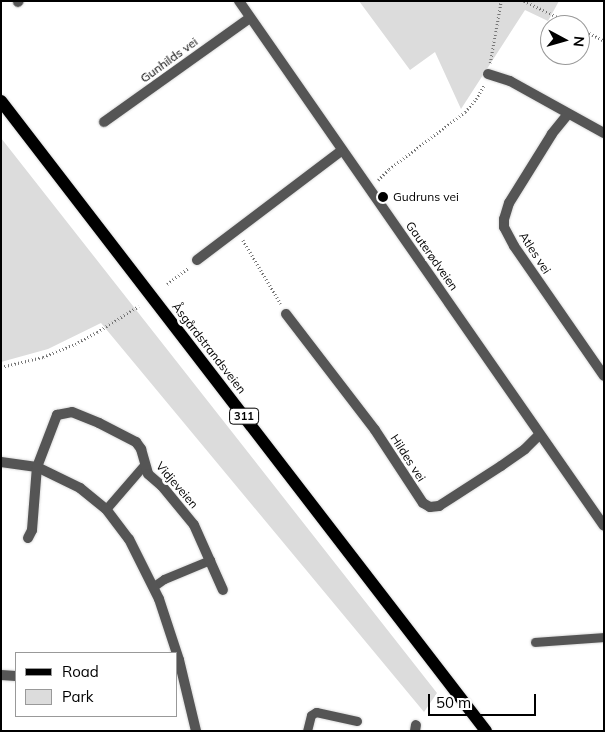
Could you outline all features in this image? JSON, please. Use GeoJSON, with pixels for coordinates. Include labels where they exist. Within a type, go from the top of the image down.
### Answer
{"type":"FeatureCollection","features":[{"type":"Feature","properties":{"kind":"main road","name":"Åsgårdstrandsveien"},"geometry":{"type":"LineString","coordinates":[[1,102],[486,731]]}},
{"type":"Feature","properties":{"kind":"street","name":"Gauterødveien"},"geometry":{"type":"LineString","coordinates":[[239,1],[341,152],[370,189],[539,435],[600,514],[604,526]]}},
{"type":"Feature","properties":{"kind":"street","name":"Gunhilds vei"},"geometry":{"type":"LineString","coordinates":[[104,122],[250,18]]}},
{"type":"Feature","properties":{"kind":"street"},"geometry":{"type":"LineString","coordinates":[[488,74],[510,81],[604,133]]}},
{"type":"Feature","properties":{"kind":"street","name":"Atles vei"},"geometry":{"type":"LineString","coordinates":[[568,114],[552,134],[510,203],[504,219],[504,227],[514,246],[604,376]]}},
{"type":"Feature","properties":{"kind":"street"},"geometry":{"type":"LineString","coordinates":[[197,260],[341,152]]}},
{"type":"Feature","properties":{"kind":"street","name":"Hildes vei"},"geometry":{"type":"LineString","coordinates":[[286,314],[375,430],[422,503],[430,508],[439,506],[501,466],[525,449],[539,435]]}},
{"type":"Feature","properties":{"kind":"street","name":"Vidjeveien"},"geometry":{"type":"LineString","coordinates":[[28,538],[32,530],[37,467],[57,415],[67,412],[99,422],[136,442],[141,449],[148,474],[162,486],[194,525],[223,590]]}},
{"type":"Feature","properties":{"kind":"street"},"geometry":{"type":"LineString","coordinates":[[1,462],[37,467],[80,488],[106,510],[129,539],[154,586],[176,652]]}},
{"type":"Feature","properties":{"kind":"street"},"geometry":{"type":"LineString","coordinates":[[178,657],[181,690],[196,731]]}},
{"type":"Feature","properties":{"kind":"street"},"geometry":{"type":"LineString","coordinates":[[1,675],[15,676]]}},
{"type":"Feature","properties":{"kind":"lane"},"geometry":{"type":"LineString","coordinates":[[106,510],[144,465]]}},
{"type":"Feature","properties":{"kind":"lane"},"geometry":{"type":"LineString","coordinates":[[154,586],[164,579],[210,560]]}},
{"type":"Feature","properties":{"kind":"lane"},"geometry":{"type":"LineString","coordinates":[[535,642],[604,637]]}},
{"type":"Feature","properties":{"kind":"lane"},"geometry":{"type":"LineString","coordinates":[[307,731],[311,715],[316,712],[357,721]]}},
{"type":"Feature","properties":{"kind":"path"},"geometry":{"type":"LineString","coordinates":[[370,189],[389,169],[465,112],[481,92],[488,74],[501,1]]}},
{"type":"Feature","properties":{"kind":"path"},"geometry":{"type":"LineString","coordinates":[[524,1],[555,15]]}},
{"type":"Feature","properties":{"kind":"path"},"geometry":{"type":"LineString","coordinates":[[590,33],[604,40]]}},
{"type":"Feature","properties":{"kind":"path"},"geometry":{"type":"LineString","coordinates":[[237,230],[286,314]]}},
{"type":"Feature","properties":{"kind":"path"},"geometry":{"type":"LineString","coordinates":[[167,284],[197,260]]}},
{"type":"Feature","properties":{"kind":"path"},"geometry":{"type":"LineString","coordinates":[[1,367],[43,357],[75,344],[139,306]]}},
{"type":"Feature","properties":{"kind":"green space"},"geometry":{"type":"Polygon","coordinates":[[[359,1],[559,1],[551,15],[540,15],[540,17],[525,10],[461,109],[435,52],[410,70],[359,1]]]}},
{"type":"Feature","properties":{"kind":"green space"},"geometry":{"type":"Polygon","coordinates":[[[1,138],[437,693],[424,712],[101,323],[48,349],[1,362],[1,138]]]}},
{"type":"Feature","properties":{"kind":"place","name":"Gudruns vei"},"geometry":{"type":"Point","coordinates":[383,197]}}]}
